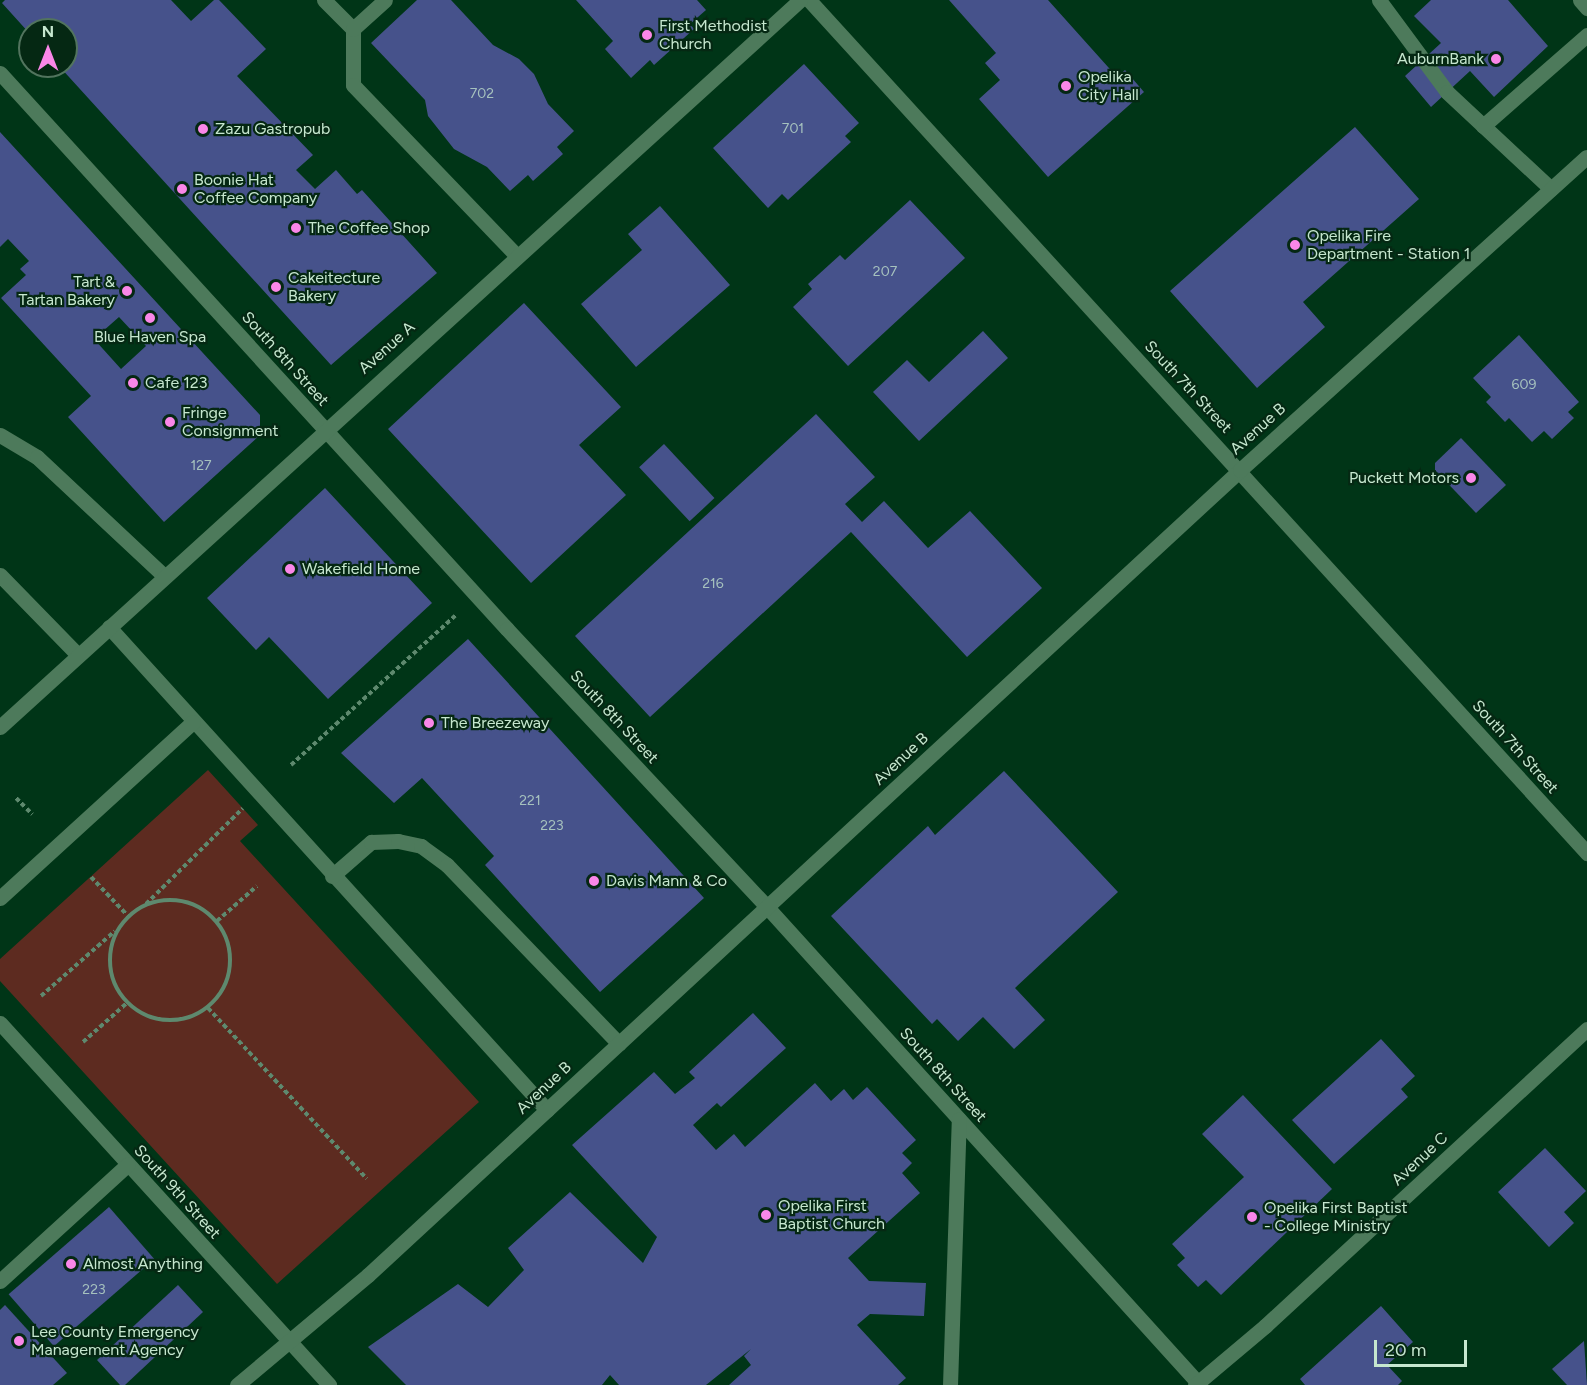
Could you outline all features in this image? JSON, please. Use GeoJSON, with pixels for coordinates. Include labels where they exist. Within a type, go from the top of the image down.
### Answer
{"type":"FeatureCollection","features":[{"type":"Feature","properties":{"kind":"street"},"geometry":{"type":"LineString","coordinates":[[324,0],[353,29],[353,85],[517,256]]}},
{"type":"Feature","properties":{"kind":"street"},"geometry":{"type":"LineString","coordinates":[[353,29],[385,0]]}},
{"type":"Feature","properties":{"kind":"street","name":"Avenue A"},"geometry":{"type":"LineString","coordinates":[[0,727],[324,429],[800,0]]}},
{"type":"Feature","properties":{"kind":"street","name":"South 7th Street"},"geometry":{"type":"LineString","coordinates":[[809,0],[1587,853]]}},
{"type":"Feature","properties":{"kind":"street"},"geometry":{"type":"LineString","coordinates":[[1379,0],[1447,92],[1551,189]]}},
{"type":"Feature","properties":{"kind":"street"},"geometry":{"type":"LineString","coordinates":[[1580,0],[1587,8]]}},
{"type":"Feature","properties":{"kind":"street"},"geometry":{"type":"LineString","coordinates":[[1483,126],[1587,35]]}},
{"type":"Feature","properties":{"kind":"street","name":"South 8th Street"},"geometry":{"type":"LineString","coordinates":[[0,74],[324,429],[767,907],[1198,1384]]}},
{"type":"Feature","properties":{"kind":"street","name":"Avenue B"},"geometry":{"type":"LineString","coordinates":[[237,1385],[289,1342],[547,1110],[1240,470],[1587,157]]}},
{"type":"Feature","properties":{"kind":"street"},"geometry":{"type":"LineString","coordinates":[[0,435],[37,457],[164,576]]}},
{"type":"Feature","properties":{"kind":"street"},"geometry":{"type":"LineString","coordinates":[[0,575],[78,655]]}},
{"type":"Feature","properties":{"kind":"street"},"geometry":{"type":"LineString","coordinates":[[109,627],[332,876],[547,1110]]}},
{"type":"Feature","properties":{"kind":"street"},"geometry":{"type":"LineString","coordinates":[[0,898],[193,722]]}},
{"type":"Feature","properties":{"kind":"street"},"geometry":{"type":"LineString","coordinates":[[332,876],[371,842],[398,841],[422,846],[447,865],[619,1044]]}},
{"type":"Feature","properties":{"kind":"street","name":"South 9th Street"},"geometry":{"type":"LineString","coordinates":[[0,1023],[329,1385]]}},
{"type":"Feature","properties":{"kind":"street","name":"Avenue C"},"geometry":{"type":"LineString","coordinates":[[1198,1384],[1265,1326],[1587,1029]]}},
{"type":"Feature","properties":{"kind":"street"},"geometry":{"type":"LineString","coordinates":[[950,1385],[959,1119]]}},
{"type":"Feature","properties":{"kind":"street"},"geometry":{"type":"LineString","coordinates":[[0,1281],[128,1164]]}},
{"type":"Feature","properties":{"kind":"path"},"geometry":{"type":"LineString","coordinates":[[291,765],[456,615]]}},
{"type":"Feature","properties":{"kind":"path"},"geometry":{"type":"LineString","coordinates":[[16,798],[32,814]]}},
{"type":"Feature","properties":{"kind":"path"},"geometry":{"type":"LineString","coordinates":[[41,996],[117,930],[128,916],[146,904],[243,808]]}},
{"type":"Feature","properties":{"kind":"path"},"geometry":{"type":"LineString","coordinates":[[91,877],[128,916]]}},
{"type":"Feature","properties":{"kind":"path"},"geometry":{"type":"LineString","coordinates":[[217,921],[257,886]]}},
{"type":"Feature","properties":{"kind":"path"},"geometry":{"type":"LineString","coordinates":[[117,930],[109,955],[112,981],[127,1003],[145,1016],[166,1021],[189,1018],[208,1008],[221,994],[231,957],[217,921],[196,906],[171,899],[146,904]]}},
{"type":"Feature","properties":{"kind":"path"},"geometry":{"type":"LineString","coordinates":[[83,1042],[127,1003]]}},
{"type":"Feature","properties":{"kind":"path"},"geometry":{"type":"LineString","coordinates":[[208,1008],[367,1179]]}},
{"type":"Feature","properties":{"kind":"shaded area"},"geometry":{"type":"Polygon","coordinates":[[[208,770],[258,825],[240,841],[479,1102],[277,1284],[0,981],[0,959],[208,770]]]}},
{"type":"Feature","properties":{"kind":"building"},"geometry":{"type":"Polygon","coordinates":[[[5,0],[171,0],[191,21],[214,0],[219,0],[266,49],[237,76],[313,155],[296,170],[315,189],[336,170],[357,194],[362,190],[437,273],[331,365],[70,78],[78,78],[78,18],[18,18],[18,21],[2,3],[5,0]]]}},
{"type":"Feature","properties":{"kind":"building"},"geometry":{"type":"Polygon","coordinates":[[[417,0],[451,0],[493,45],[519,59],[534,74],[548,104],[574,131],[557,147],[563,154],[533,181],[528,175],[510,191],[487,167],[454,149],[428,116],[425,100],[371,43],[417,0]]]}},
{"type":"Feature","properties":{"kind":"building","name":"First Methodist Church"},"geometry":{"type":"Polygon","coordinates":[[[576,0],[697,0],[706,10],[690,24],[694,29],[654,65],[650,60],[631,78],[605,49],[613,41],[576,0]]]}},
{"type":"Feature","properties":{"kind":"building","name":"Opelika City Hall"},"geometry":{"type":"Polygon","coordinates":[[[949,0],[1048,0],[1117,77],[1125,70],[1144,92],[1048,177],[979,99],[1000,80],[985,63],[996,53],[949,0]]]}},
{"type":"Feature","properties":{"kind":"building","name":"AuburnBank"},"geometry":{"type":"Polygon","coordinates":[[[1431,0],[1508,0],[1548,46],[1494,97],[1470,71],[1431,107],[1405,76],[1441,43],[1414,16],[1431,0]]]}},
{"type":"Feature","properties":{"kind":"building"},"geometry":{"type":"Polygon","coordinates":[[[804,64],[859,123],[845,136],[851,142],[788,200],[782,194],[768,208],[713,148],[804,64]]]}},
{"type":"Feature","properties":{"kind":"building","name":"Opelika Fire Department - Station 1"},"geometry":{"type":"Polygon","coordinates":[[[1355,127],[1419,199],[1303,302],[1325,327],[1257,388],[1170,291],[1355,127]]]}},
{"type":"Feature","properties":{"kind":"building"},"geometry":{"type":"Polygon","coordinates":[[[0,132],[260,415],[260,435],[164,522],[68,417],[91,396],[1,298],[26,275],[20,269],[29,261],[8,239],[0,247],[0,132]],[[119,317],[94,339],[121,369],[146,346],[119,317]]]}},
{"type":"Feature","properties":{"kind":"building"},"geometry":{"type":"Polygon","coordinates":[[[910,200],[965,258],[848,366],[793,307],[812,289],[808,284],[840,255],[845,260],[910,200]]]}},
{"type":"Feature","properties":{"kind":"building"},"geometry":{"type":"Polygon","coordinates":[[[660,206],[730,285],[636,367],[581,304],[642,250],[628,234],[660,206]]]}},
{"type":"Feature","properties":{"kind":"building"},"geometry":{"type":"Polygon","coordinates":[[[524,303],[621,407],[579,445],[626,495],[531,583],[388,429],[524,303]]]}},
{"type":"Feature","properties":{"kind":"building"},"geometry":{"type":"Polygon","coordinates":[[[983,331],[1008,358],[919,441],[873,392],[907,360],[929,382],[983,331]]]}},
{"type":"Feature","properties":{"kind":"building"},"geometry":{"type":"Polygon","coordinates":[[[1519,335],[1579,402],[1568,412],[1574,418],[1552,439],[1544,431],[1532,442],[1509,418],[1505,422],[1486,402],[1491,397],[1473,378],[1519,335]]]}},
{"type":"Feature","properties":{"kind":"building"},"geometry":{"type":"Polygon","coordinates":[[[816,414],[875,477],[845,504],[862,522],[884,501],[928,548],[970,511],[1042,588],[967,657],[851,532],[650,717],[575,636],[816,414]]]}},
{"type":"Feature","properties":{"kind":"building","name":"Puckett Motors"},"geometry":{"type":"Polygon","coordinates":[[[1461,438],[1506,485],[1476,513],[1435,470],[1435,463],[1461,438]]]}},
{"type":"Feature","properties":{"kind":"building"},"geometry":{"type":"Polygon","coordinates":[[[664,444],[714,498],[690,521],[639,467],[664,444]]]}},
{"type":"Feature","properties":{"kind":"building"},"geometry":{"type":"Polygon","coordinates":[[[325,488],[432,603],[328,699],[269,637],[256,650],[207,598],[325,488]]]}},
{"type":"Feature","properties":{"kind":"building"},"geometry":{"type":"Polygon","coordinates":[[[468,639],[704,898],[600,992],[485,865],[494,856],[422,778],[394,803],[341,753],[468,639]]]}},
{"type":"Feature","properties":{"kind":"building"},"geometry":{"type":"Polygon","coordinates":[[[1004,771],[1118,892],[1015,988],[1045,1020],[1014,1049],[983,1017],[958,1041],[937,1019],[932,1024],[831,916],[928,826],[935,835],[1004,771]]]}},
{"type":"Feature","properties":{"kind":"building","name":"Opelika First Baptist Church"},"geometry":{"type":"Polygon","coordinates":[[[753,1013],[786,1048],[721,1107],[717,1103],[693,1125],[716,1150],[734,1134],[745,1147],[815,1083],[831,1101],[844,1089],[853,1100],[867,1087],[916,1140],[902,1153],[912,1163],[902,1173],[920,1193],[848,1258],[869,1281],[926,1283],[924,1316],[870,1314],[857,1325],[906,1378],[898,1385],[729,1385],[751,1365],[744,1356],[751,1349],[706,1385],[619,1385],[610,1375],[602,1385],[406,1385],[368,1347],[458,1284],[488,1307],[524,1270],[508,1248],[570,1192],[643,1263],[657,1237],[572,1145],[654,1072],[675,1094],[695,1078],[689,1072],[753,1013]]]}},
{"type":"Feature","properties":{"kind":"building"},"geometry":{"type":"Polygon","coordinates":[[[1381,1039],[1415,1076],[1401,1089],[1408,1097],[1334,1164],[1292,1120],[1381,1039]]]}},
{"type":"Feature","properties":{"kind":"building","name":"Opelika First Baptist - College Ministry"},"geometry":{"type":"Polygon","coordinates":[[[1243,1095],[1332,1189],[1221,1295],[1206,1280],[1198,1287],[1177,1265],[1185,1258],[1172,1244],[1244,1177],[1202,1134],[1243,1095]]]}},
{"type":"Feature","properties":{"kind":"building"},"geometry":{"type":"Polygon","coordinates":[[[1545,1148],[1586,1191],[1564,1212],[1574,1223],[1549,1247],[1498,1192],[1545,1148]]]}},
{"type":"Feature","properties":{"kind":"building"},"geometry":{"type":"Polygon","coordinates":[[[109,1207],[154,1259],[54,1346],[9,1294],[109,1207]]]}},
{"type":"Feature","properties":{"kind":"building"},"geometry":{"type":"Polygon","coordinates":[[[178,1285],[203,1312],[125,1385],[120,1385],[97,1360],[178,1285]]]}},
{"type":"Feature","properties":{"kind":"building","name":"Lee County Emergency Management Agency"},"geometry":{"type":"Polygon","coordinates":[[[5,1305],[67,1373],[53,1385],[0,1385],[0,1310],[5,1305]]]}},
{"type":"Feature","properties":{"kind":"building"},"geometry":{"type":"Polygon","coordinates":[[[1381,1306],[1413,1342],[1387,1365],[1402,1381],[1398,1385],[1305,1385],[1300,1379],[1381,1306]]]}},
{"type":"Feature","properties":{"kind":"building"},"geometry":{"type":"Polygon","coordinates":[[[1584,1341],[1587,1385],[1567,1385],[1552,1369],[1584,1341]]]}},
{"type":"Feature","properties":{"kind":"place","name":"First Methodist Church"},"geometry":{"type":"Point","coordinates":[647,35]}},
{"type":"Feature","properties":{"kind":"place","name":"AuburnBank"},"geometry":{"type":"Point","coordinates":[1496,59]}},
{"type":"Feature","properties":{"kind":"place","name":"Opelika City Hall"},"geometry":{"type":"Point","coordinates":[1066,86]}},
{"type":"Feature","properties":{"kind":"place","name":"Zazu Gastropub"},"geometry":{"type":"Point","coordinates":[203,129]}},
{"type":"Feature","properties":{"kind":"place","name":"Boonie Hat Coffee Company"},"geometry":{"type":"Point","coordinates":[182,189]}},
{"type":"Feature","properties":{"kind":"place","name":"The Coffee Shop"},"geometry":{"type":"Point","coordinates":[296,228]}},
{"type":"Feature","properties":{"kind":"place","name":"Opelika Fire Department - Station 1"},"geometry":{"type":"Point","coordinates":[1295,245]}},
{"type":"Feature","properties":{"kind":"place","name":"Cakeitecture Bakery"},"geometry":{"type":"Point","coordinates":[276,287]}},
{"type":"Feature","properties":{"kind":"place","name":"Tart & Tartan Bakery"},"geometry":{"type":"Point","coordinates":[127,291]}},
{"type":"Feature","properties":{"kind":"place","name":"Blue Haven Spa"},"geometry":{"type":"Point","coordinates":[150,318]}},
{"type":"Feature","properties":{"kind":"place","name":"Cafe 123"},"geometry":{"type":"Point","coordinates":[133,383]}},
{"type":"Feature","properties":{"kind":"place","name":"Fringe Consignment"},"geometry":{"type":"Point","coordinates":[170,422]}},
{"type":"Feature","properties":{"kind":"place","name":"Puckett Motors"},"geometry":{"type":"Point","coordinates":[1471,478]}},
{"type":"Feature","properties":{"kind":"place","name":"Wakefield Home"},"geometry":{"type":"Point","coordinates":[290,569]}},
{"type":"Feature","properties":{"kind":"place","name":"The Breezeway"},"geometry":{"type":"Point","coordinates":[429,723]}},
{"type":"Feature","properties":{"kind":"place","name":"Davis Mann & Co"},"geometry":{"type":"Point","coordinates":[594,881]}},
{"type":"Feature","properties":{"kind":"place","name":"Opelika First Baptist Church"},"geometry":{"type":"Point","coordinates":[766,1215]}},
{"type":"Feature","properties":{"kind":"place","name":"Opelika First Baptist - College Ministry"},"geometry":{"type":"Point","coordinates":[1252,1217]}},
{"type":"Feature","properties":{"kind":"place","name":"Almost Anything"},"geometry":{"type":"Point","coordinates":[71,1264]}},
{"type":"Feature","properties":{"kind":"place","name":"Lee County Emergency Management Agency"},"geometry":{"type":"Point","coordinates":[19,1341]}}]}
